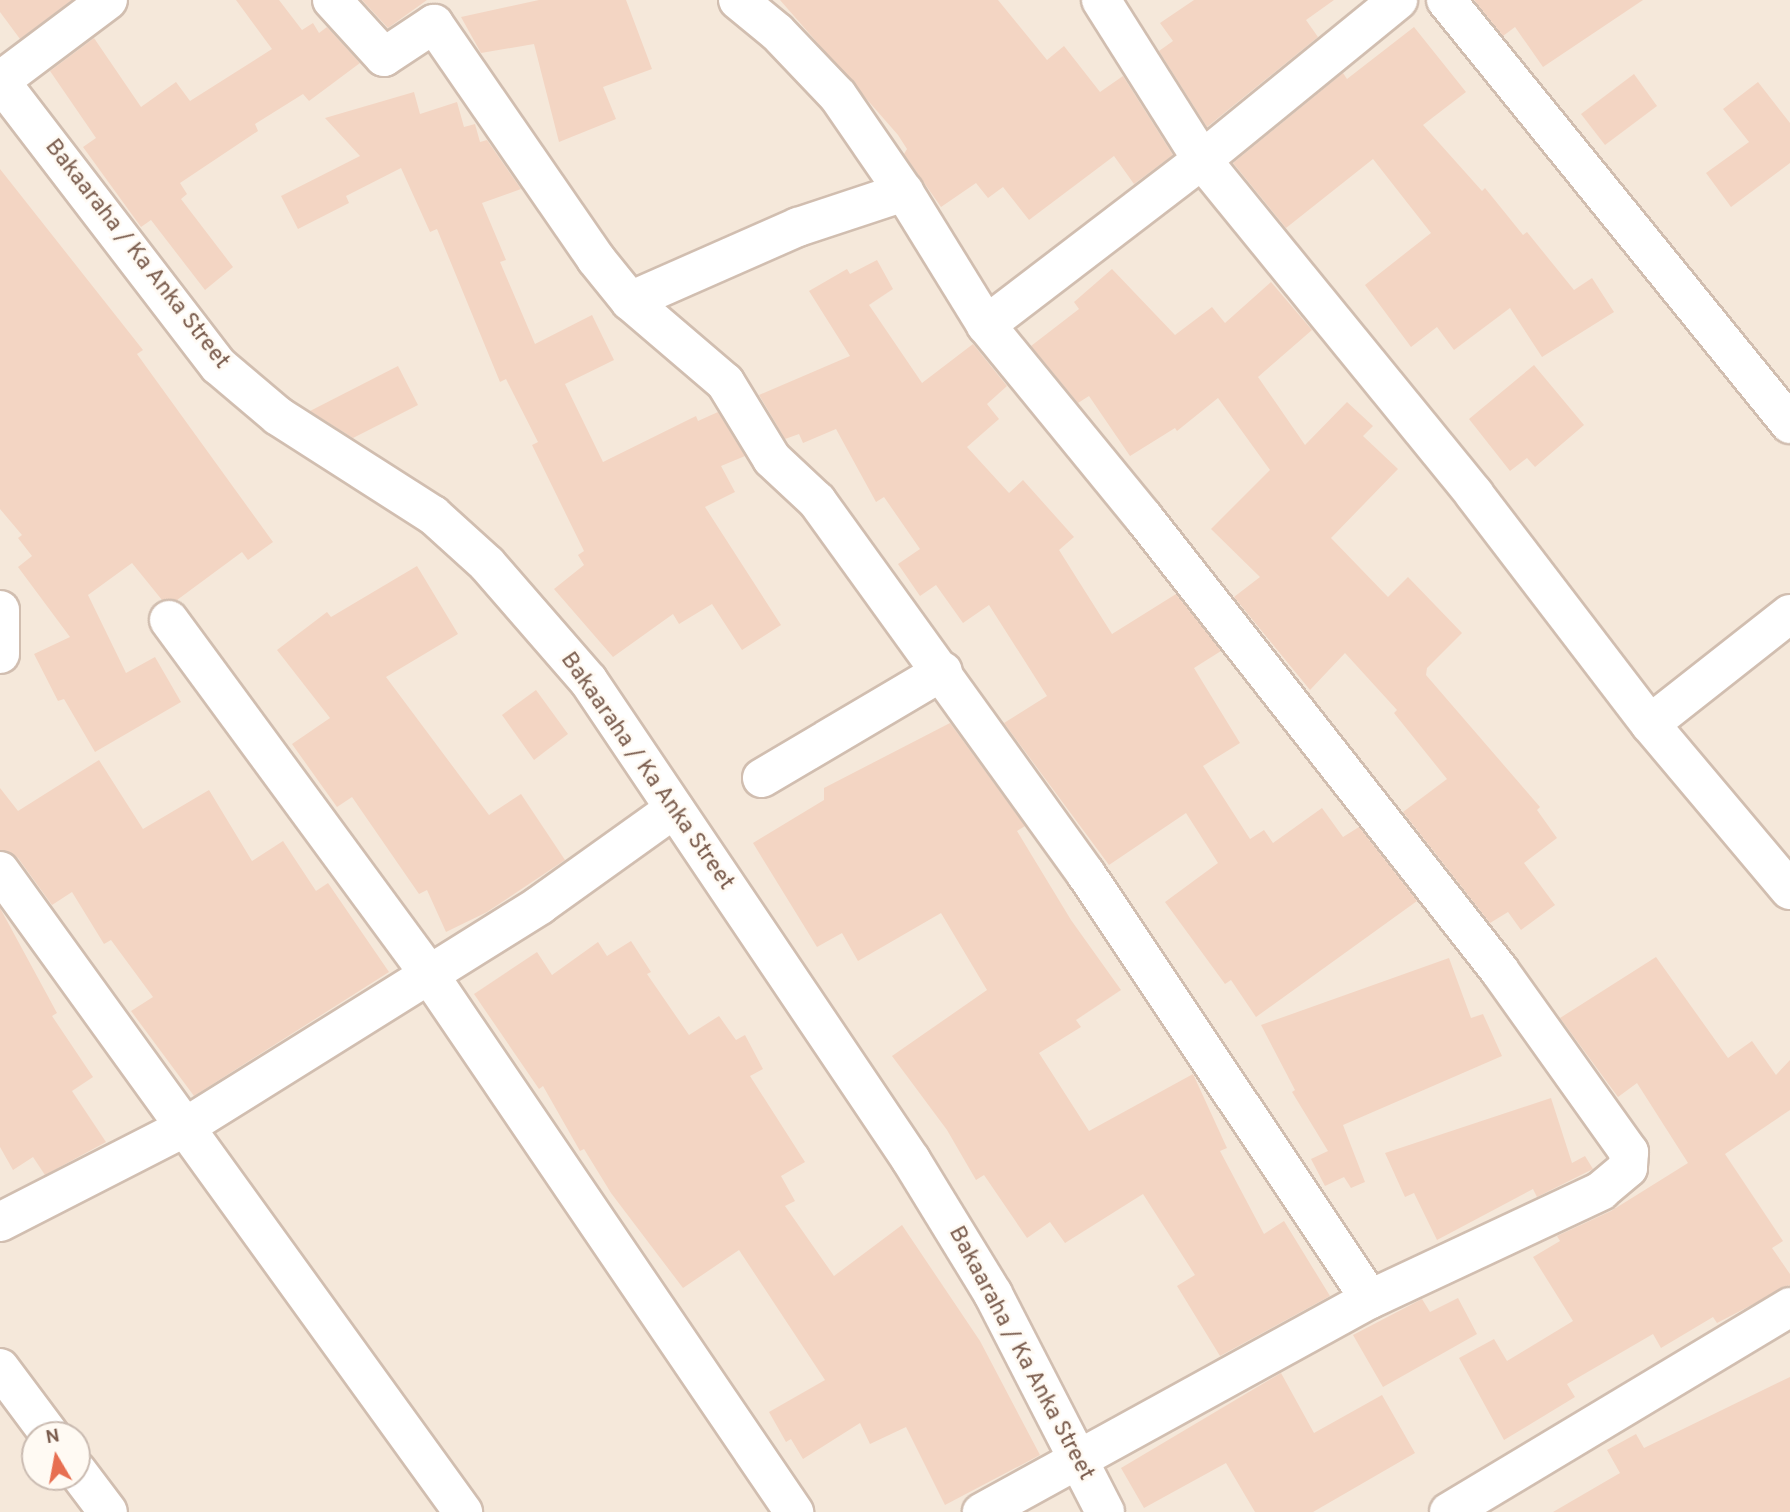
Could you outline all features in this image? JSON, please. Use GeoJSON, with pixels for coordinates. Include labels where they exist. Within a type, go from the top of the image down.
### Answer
{"type":"FeatureCollection","features":[{"type":"Feature","properties":{"kind":"street"},"geometry":{"type":"LineString","coordinates":[[0,81],[108,0]]}},
{"type":"Feature","properties":{"kind":"street"},"geometry":{"type":"LineString","coordinates":[[332,0],[384,57],[434,24],[596,259],[630,301],[725,382],[772,459],[817,501],[943,671],[1086,874],[1370,1299]]}},
{"type":"Feature","properties":{"kind":"street"},"geometry":{"type":"LineString","coordinates":[[738,0],[777,32],[838,96],[904,192],[985,325],[1144,518],[1499,970],[1629,1152],[1628,1168],[1601,1191],[1370,1299],[1074,1459],[982,1512]]}},
{"type":"Feature","properties":{"kind":"street"},"geometry":{"type":"LineString","coordinates":[[1101,0],[1202,160],[1474,494],[1650,724],[1790,890]]}},
{"type":"Feature","properties":{"kind":"street"},"geometry":{"type":"LineString","coordinates":[[985,325],[1202,160],[1398,0]]}},
{"type":"Feature","properties":{"kind":"street"},"geometry":{"type":"LineString","coordinates":[[1446,0],[1790,424]]}},
{"type":"Feature","properties":{"kind":"street","name":"Bakaaraha / Ka Anka Street"},"geometry":{"type":"LineString","coordinates":[[0,81],[219,366],[278,416],[433,514],[487,564],[589,680],[925,1182],[993,1294],[1074,1459],[1105,1512]]}},
{"type":"Feature","properties":{"kind":"street"},"geometry":{"type":"LineString","coordinates":[[630,301],[798,227],[904,192]]}},
{"type":"Feature","properties":{"kind":"street"},"geometry":{"type":"LineString","coordinates":[[0,610],[0,654]]}},
{"type":"Feature","properties":{"kind":"street"},"geometry":{"type":"LineString","coordinates":[[1650,724],[1790,614]]}},
{"type":"Feature","properties":{"kind":"street"},"geometry":{"type":"LineString","coordinates":[[169,620],[428,973],[794,1512]]}},
{"type":"Feature","properties":{"kind":"street"},"geometry":{"type":"LineString","coordinates":[[762,778],[943,671]]}},
{"type":"Feature","properties":{"kind":"street"},"geometry":{"type":"LineString","coordinates":[[0,1222],[183,1129],[540,905],[674,809]]}},
{"type":"Feature","properties":{"kind":"street"},"geometry":{"type":"LineString","coordinates":[[0,871],[183,1129],[463,1512]]}},
{"type":"Feature","properties":{"kind":"street"},"geometry":{"type":"LineString","coordinates":[[1449,1512],[1790,1307]]}},
{"type":"Feature","properties":{"kind":"street"},"geometry":{"type":"LineString","coordinates":[[0,1368],[40,1421]]}},
{"type":"Feature","properties":{"kind":"street"},"geometry":{"type":"LineString","coordinates":[[91,1490],[108,1512]]}},
{"type":"Feature","properties":{"kind":"shaded area"},"geometry":{"type":"Polygon","coordinates":[[[0,0],[1790,0],[1790,1512],[0,1512],[0,0]]]}},
{"type":"Feature","properties":{"kind":"building"},"geometry":{"type":"Polygon","coordinates":[[[0,0],[72,0],[20,39],[0,12],[0,0]]]}},
{"type":"Feature","properties":{"kind":"building"},"geometry":{"type":"Polygon","coordinates":[[[236,0],[279,0],[302,30],[313,23],[319,33],[327,27],[360,63],[309,101],[303,94],[255,124],[258,131],[180,183],[187,194],[181,199],[233,267],[205,290],[151,220],[141,227],[83,147],[96,138],[50,71],[94,38],[141,107],[176,82],[190,101],[272,49],[236,0]]]}},
{"type":"Feature","properties":{"kind":"building"},"geometry":{"type":"Polygon","coordinates":[[[362,0],[427,0],[388,28],[362,0]]]}},
{"type":"Feature","properties":{"kind":"building"},"geometry":{"type":"Polygon","coordinates":[[[539,0],[626,0],[652,69],[603,87],[616,119],[559,142],[534,44],[481,53],[461,17],[539,0]]]}},
{"type":"Feature","properties":{"kind":"building"},"geometry":{"type":"Polygon","coordinates":[[[780,0],[998,0],[1047,60],[1064,46],[1100,92],[1123,76],[1173,155],[1134,184],[1114,156],[1029,220],[1003,187],[988,198],[976,183],[941,207],[904,154],[907,149],[898,135],[780,0]]]}},
{"type":"Feature","properties":{"kind":"building"},"geometry":{"type":"Polygon","coordinates":[[[1194,0],[1334,0],[1306,20],[1318,37],[1207,127],[1159,51],[1173,41],[1160,23],[1194,0]]]}},
{"type":"Feature","properties":{"kind":"building"},"geometry":{"type":"Polygon","coordinates":[[[1474,0],[1643,0],[1543,67],[1515,27],[1503,36],[1474,0]]]}},
{"type":"Feature","properties":{"kind":"building"},"geometry":{"type":"Polygon","coordinates":[[[1414,27],[1466,92],[1423,125],[1482,191],[1485,188],[1523,235],[1527,232],[1574,290],[1592,278],[1614,312],[1542,357],[1510,308],[1454,350],[1437,327],[1411,347],[1365,285],[1431,233],[1373,159],[1286,228],[1233,163],[1343,73],[1347,79],[1414,27]]]}},
{"type":"Feature","properties":{"kind":"building"},"geometry":{"type":"Polygon","coordinates":[[[1634,74],[1657,106],[1605,145],[1581,114],[1634,74]]]}},
{"type":"Feature","properties":{"kind":"building"},"geometry":{"type":"Polygon","coordinates":[[[1758,82],[1790,123],[1790,163],[1731,207],[1706,173],[1749,142],[1723,109],[1758,82]]]}},
{"type":"Feature","properties":{"kind":"building"},"geometry":{"type":"Polygon","coordinates":[[[414,92],[420,114],[457,102],[464,127],[475,124],[480,142],[487,140],[521,189],[482,203],[506,260],[500,262],[535,344],[592,315],[614,360],[565,384],[603,462],[696,416],[698,421],[718,412],[745,456],[721,466],[735,492],[705,507],[781,625],[742,650],[712,604],[679,624],[673,614],[613,657],[554,589],[584,565],[578,555],[584,551],[532,445],[538,442],[506,379],[500,382],[437,229],[430,232],[401,168],[346,196],[349,203],[298,229],[281,196],[360,156],[325,118],[414,92]]]}},
{"type":"Feature","properties":{"kind":"building"},"geometry":{"type":"Polygon","coordinates":[[[0,169],[143,350],[137,354],[273,542],[248,560],[242,552],[177,600],[162,600],[132,563],[88,595],[126,673],[155,657],[181,702],[95,752],[64,699],[58,701],[34,654],[70,637],[18,567],[32,556],[18,538],[22,535],[0,509],[0,169]]]}},
{"type":"Feature","properties":{"kind":"building"},"geometry":{"type":"Polygon","coordinates":[[[877,260],[893,289],[869,305],[922,383],[973,344],[1007,386],[987,404],[999,419],[967,447],[1009,493],[1023,480],[1074,537],[1059,550],[1112,634],[1176,594],[1221,651],[1194,668],[1240,743],[1203,766],[1250,839],[1264,830],[1273,843],[1322,808],[1343,837],[1359,827],[1417,901],[1256,1017],[1231,980],[1225,984],[1165,902],[1218,863],[1186,813],[1109,865],[1004,723],[1047,696],[989,605],[963,623],[936,585],[920,596],[898,564],[920,549],[884,497],[876,502],[836,429],[803,443],[799,434],[785,439],[759,395],[850,356],[809,291],[847,269],[850,274],[877,260]]]}},
{"type":"Feature","properties":{"kind":"building"},"geometry":{"type":"Polygon","coordinates":[[[1112,269],[1175,335],[1212,307],[1225,323],[1271,282],[1312,330],[1258,377],[1305,445],[1347,402],[1373,426],[1363,436],[1398,469],[1331,538],[1388,597],[1408,577],[1462,633],[1427,668],[1426,675],[1540,807],[1537,810],[1557,838],[1524,863],[1555,905],[1521,930],[1508,912],[1490,923],[1403,812],[1447,779],[1394,713],[1397,710],[1345,653],[1310,690],[1234,597],[1260,577],[1211,529],[1270,470],[1218,398],[1177,431],[1175,428],[1130,456],[1089,396],[1078,403],[1031,346],[1079,309],[1074,302],[1112,269]]]}},
{"type":"Feature","properties":{"kind":"building"},"geometry":{"type":"Polygon","coordinates":[[[1534,365],[1584,425],[1535,467],[1527,458],[1510,471],[1469,419],[1534,365]]]}},
{"type":"Feature","properties":{"kind":"building"},"geometry":{"type":"Polygon","coordinates":[[[398,366],[418,405],[353,438],[310,411],[398,366]]]}},
{"type":"Feature","properties":{"kind":"building"},"geometry":{"type":"Polygon","coordinates":[[[417,566],[458,634],[386,677],[489,815],[521,794],[565,860],[487,912],[446,932],[427,890],[419,894],[352,797],[337,807],[292,744],[330,718],[277,650],[327,612],[331,617],[417,566]]]}},
{"type":"Feature","properties":{"kind":"building"},"geometry":{"type":"Polygon","coordinates":[[[536,690],[568,734],[534,760],[502,715],[536,690]]]}},
{"type":"Feature","properties":{"kind":"building"},"geometry":{"type":"Polygon","coordinates":[[[950,723],[1025,826],[1017,831],[1071,920],[1121,990],[1076,1020],[1081,1027],[1039,1053],[1089,1131],[1193,1074],[1227,1148],[1220,1151],[1264,1234],[1284,1221],[1330,1296],[1220,1356],[1177,1286],[1195,1275],[1143,1194],[1065,1243],[1050,1222],[1027,1238],[984,1175],[976,1180],[947,1130],[892,1056],[987,990],[941,913],[858,961],[842,933],[817,947],[753,843],[824,800],[824,788],[950,723]]]}},
{"type":"Feature","properties":{"kind":"building"},"geometry":{"type":"Polygon","coordinates":[[[99,760],[143,829],[209,790],[252,861],[283,841],[316,891],[328,883],[389,972],[194,1096],[131,1011],[153,997],[111,940],[104,944],[72,892],[52,905],[18,858],[0,850],[0,788],[18,811],[99,760]]]}},
{"type":"Feature","properties":{"kind":"building"},"geometry":{"type":"Polygon","coordinates":[[[0,908],[57,1013],[52,1016],[93,1077],[72,1091],[106,1142],[45,1175],[33,1157],[13,1170],[0,1147],[0,908]]]}},
{"type":"Feature","properties":{"kind":"building"},"geometry":{"type":"Polygon","coordinates":[[[631,941],[651,972],[647,974],[689,1035],[719,1016],[736,1040],[745,1035],[763,1069],[750,1076],[805,1162],[781,1176],[795,1201],[785,1206],[834,1276],[902,1225],[980,1341],[1040,1455],[945,1505],[906,1427],[870,1444],[860,1423],[803,1459],[791,1439],[786,1442],[769,1412],[825,1380],[739,1250],[683,1288],[611,1193],[584,1149],[580,1151],[543,1086],[539,1089],[474,994],[537,952],[552,975],[598,942],[607,956],[631,941]]]}},
{"type":"Feature","properties":{"kind":"building"},"geometry":{"type":"Polygon","coordinates":[[[1656,957],[1728,1058],[1752,1041],[1776,1075],[1790,1060],[1790,1110],[1725,1154],[1783,1241],[1772,1248],[1790,1274],[1790,1285],[1717,1323],[1713,1317],[1661,1348],[1653,1334],[1567,1384],[1575,1397],[1504,1440],[1459,1358],[1494,1339],[1507,1361],[1573,1321],[1533,1257],[1560,1241],[1557,1236],[1611,1211],[1688,1163],[1637,1083],[1618,1097],[1560,1018],[1656,957]]]}},
{"type":"Feature","properties":{"kind":"building"},"geometry":{"type":"Polygon","coordinates":[[[1449,958],[1471,1018],[1483,1014],[1502,1056],[1343,1125],[1365,1182],[1351,1188],[1344,1177],[1325,1186],[1311,1159],[1328,1151],[1292,1092],[1295,1090],[1261,1025],[1449,958]]]}},
{"type":"Feature","properties":{"kind":"building"},"geometry":{"type":"Polygon","coordinates":[[[1551,1098],[1572,1163],[1585,1156],[1593,1169],[1537,1197],[1533,1189],[1437,1240],[1414,1193],[1405,1197],[1385,1153],[1551,1098]]]}},
{"type":"Feature","properties":{"kind":"building"},"geometry":{"type":"Polygon","coordinates":[[[1458,1298],[1477,1334],[1383,1387],[1353,1335],[1422,1299],[1430,1312],[1458,1298]]]}},
{"type":"Feature","properties":{"kind":"building"},"geometry":{"type":"Polygon","coordinates":[[[1281,1373],[1314,1433],[1382,1395],[1415,1453],[1313,1512],[1255,1512],[1226,1463],[1144,1508],[1121,1468],[1281,1373]]]}},
{"type":"Feature","properties":{"kind":"building"},"geometry":{"type":"Polygon","coordinates":[[[1790,1377],[1790,1512],[1553,1512],[1620,1473],[1607,1450],[1636,1434],[1644,1448],[1790,1377]]]}}]}
